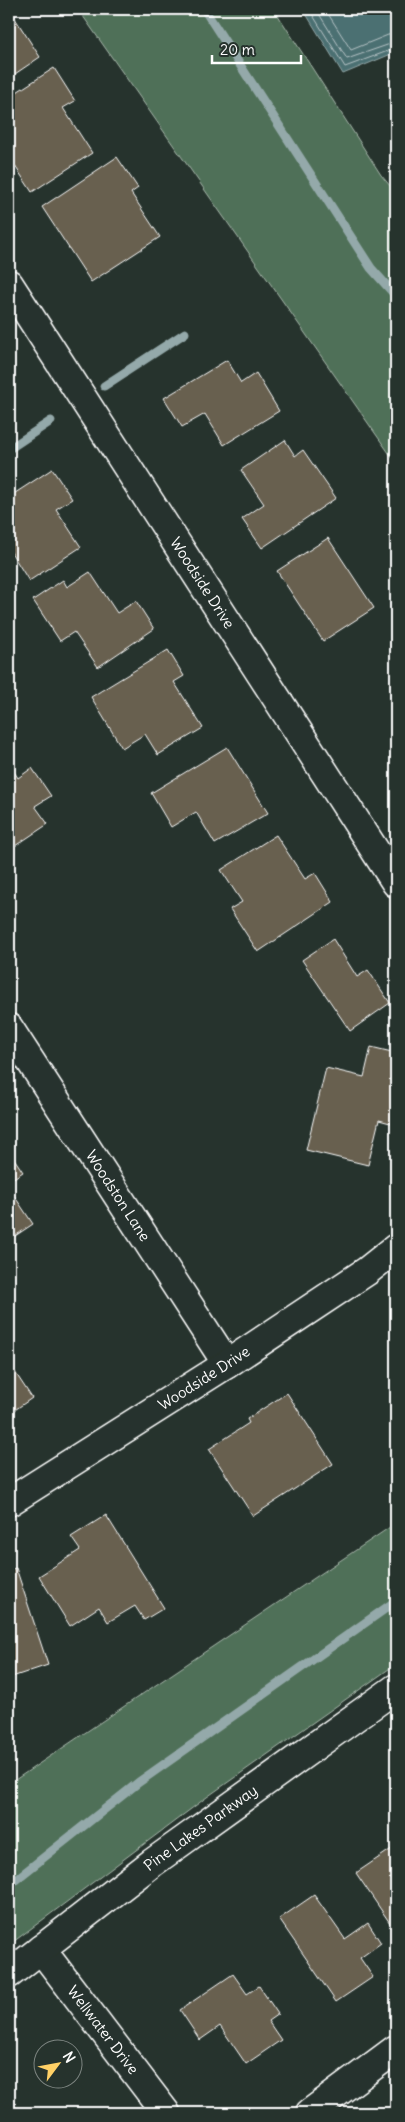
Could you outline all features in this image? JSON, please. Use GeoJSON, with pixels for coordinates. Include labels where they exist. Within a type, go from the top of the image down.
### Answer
{"type":"FeatureCollection","features":[{"type":"Feature","properties":{"kind":"street","name":"Woodside Drive"},"geometry":{"type":"LineString","coordinates":[[9,284],[396,883]]}},
{"type":"Feature","properties":{"kind":"street","name":"Woodston Lane"},"geometry":{"type":"LineString","coordinates":[[9,1028],[227,1364]]}},
{"type":"Feature","properties":{"kind":"street","name":"Woodside Drive"},"geometry":{"type":"LineString","coordinates":[[9,1502],[227,1364],[367,1271],[396,1248]]}},
{"type":"Feature","properties":{"kind":"street","name":"Pine Lakes Parkway"},"geometry":{"type":"LineString","coordinates":[[9,1974],[152,1864],[396,1688]]}},
{"type":"Feature","properties":{"kind":"street","name":"Wellwater Drive"},"geometry":{"type":"LineString","coordinates":[[41,1949],[166,2113]]}},
{"type":"Feature","properties":{"kind":"street"},"geometry":{"type":"LineString","coordinates":[[310,2113],[396,2049]]}},
{"type":"Feature","properties":{"kind":"green space"},"geometry":{"type":"Polygon","coordinates":[[[78,9],[274,9],[381,175],[396,193],[396,463],[78,9]]]}},
{"type":"Feature","properties":{"kind":"green space"},"geometry":{"type":"Polygon","coordinates":[[[396,1523],[396,1664],[207,1797],[9,1945],[9,1784],[396,1523]]]}},
{"type":"Feature","properties":{"kind":"water"},"geometry":{"type":"Polygon","coordinates":[[[303,9],[396,9],[396,52],[343,74],[303,9]]]}},
{"type":"Feature","properties":{"kind":"building"},"geometry":{"type":"Polygon","coordinates":[[[9,9],[40,57],[9,78],[9,9]]]}},
{"type":"Feature","properties":{"kind":"building"},"geometry":{"type":"Polygon","coordinates":[[[54,68],[75,101],[63,108],[92,153],[32,192],[9,157],[9,97],[54,68]]]}},
{"type":"Feature","properties":{"kind":"building"},"geometry":{"type":"Polygon","coordinates":[[[117,157],[138,188],[131,193],[160,237],[91,282],[42,207],[117,157]]]}},
{"type":"Feature","properties":{"kind":"building"},"geometry":{"type":"Polygon","coordinates":[[[227,360],[241,383],[256,373],[279,411],[224,445],[205,414],[182,427],[164,398],[227,360]]]}},
{"type":"Feature","properties":{"kind":"building"},"geometry":{"type":"Polygon","coordinates":[[[285,440],[295,456],[303,450],[336,498],[262,548],[242,519],[264,504],[241,470],[285,440]]]}},
{"type":"Feature","properties":{"kind":"building"},"geometry":{"type":"Polygon","coordinates":[[[52,469],[72,499],[56,509],[81,547],[29,581],[9,549],[9,497],[52,469]]]}},
{"type":"Feature","properties":{"kind":"building"},"geometry":{"type":"Polygon","coordinates":[[[328,538],[374,608],[323,641],[277,571],[328,538]]]}},
{"type":"Feature","properties":{"kind":"building"},"geometry":{"type":"Polygon","coordinates":[[[90,572],[117,613],[136,601],[154,629],[98,667],[74,632],[60,641],[33,600],[63,580],[67,587],[90,572]]]}},
{"type":"Feature","properties":{"kind":"building"},"geometry":{"type":"Polygon","coordinates":[[[168,650],[184,676],[174,682],[203,728],[158,755],[145,734],[122,748],[91,697],[168,650]]]}},
{"type":"Feature","properties":{"kind":"building"},"geometry":{"type":"Polygon","coordinates":[[[227,747],[268,813],[215,844],[196,812],[171,827],[151,793],[227,747]]]}},
{"type":"Feature","properties":{"kind":"building"},"geometry":{"type":"Polygon","coordinates":[[[9,764],[18,778],[32,768],[51,796],[35,806],[48,824],[9,850],[9,764]]]}},
{"type":"Feature","properties":{"kind":"building"},"geometry":{"type":"Polygon","coordinates":[[[276,835],[305,879],[315,873],[333,902],[258,952],[230,909],[242,902],[221,870],[276,835]]]}},
{"type":"Feature","properties":{"kind":"building"},"geometry":{"type":"Polygon","coordinates":[[[333,939],[357,977],[368,970],[390,1003],[350,1031],[302,960],[333,939]]]}},
{"type":"Feature","properties":{"kind":"building"},"geometry":{"type":"Polygon","coordinates":[[[371,1047],[396,1053],[396,1113],[394,1124],[379,1120],[368,1165],[306,1150],[326,1068],[364,1077],[371,1047]]]}},
{"type":"Feature","properties":{"kind":"building"},"geometry":{"type":"Polygon","coordinates":[[[9,1151],[23,1172],[9,1181],[9,1151]]]}},
{"type":"Feature","properties":{"kind":"building"},"geometry":{"type":"Polygon","coordinates":[[[9,1188],[33,1224],[9,1240],[9,1188]]]}},
{"type":"Feature","properties":{"kind":"building"},"geometry":{"type":"Polygon","coordinates":[[[9,1363],[32,1398],[9,1414],[9,1363]]]}},
{"type":"Feature","properties":{"kind":"building"},"geometry":{"type":"Polygon","coordinates":[[[287,1393],[333,1464],[253,1516],[209,1449],[249,1423],[247,1419],[287,1393]]]}},
{"type":"Feature","properties":{"kind":"building"},"geometry":{"type":"Polygon","coordinates":[[[106,1515],[164,1608],[144,1620],[135,1606],[108,1622],[99,1607],[70,1626],[39,1576],[80,1550],[71,1537],[106,1515]]]}},
{"type":"Feature","properties":{"kind":"building"},"geometry":{"type":"Polygon","coordinates":[[[16,1568],[48,1665],[9,1678],[9,1570],[16,1568]]]}},
{"type":"Feature","properties":{"kind":"building"},"geometry":{"type":"Polygon","coordinates":[[[396,1846],[396,1928],[394,1929],[356,1873],[396,1846]]]}},
{"type":"Feature","properties":{"kind":"building"},"geometry":{"type":"Polygon","coordinates":[[[314,1895],[345,1939],[368,1923],[381,1943],[360,1958],[373,1977],[336,2002],[279,1919],[314,1895]]]}},
{"type":"Feature","properties":{"kind":"building"},"geometry":{"type":"Polygon","coordinates":[[[233,1974],[247,1994],[259,1986],[278,2014],[268,2021],[281,2040],[246,2064],[220,2026],[200,2040],[180,2010],[233,1974]]]}},
{"type":"Feature","properties":{"kind":"waterway"},"geometry":{"type":"LineString","coordinates":[[204,9],[371,268],[396,296]]}},
{"type":"Feature","properties":{"kind":"waterway"},"geometry":{"type":"LineString","coordinates":[[104,386],[185,333]]}},
{"type":"Feature","properties":{"kind":"waterway"},"geometry":{"type":"LineString","coordinates":[[9,449],[51,421]]}},
{"type":"Feature","properties":{"kind":"waterway"},"geometry":{"type":"LineString","coordinates":[[9,1885],[139,1782],[396,1601]]}}]}
